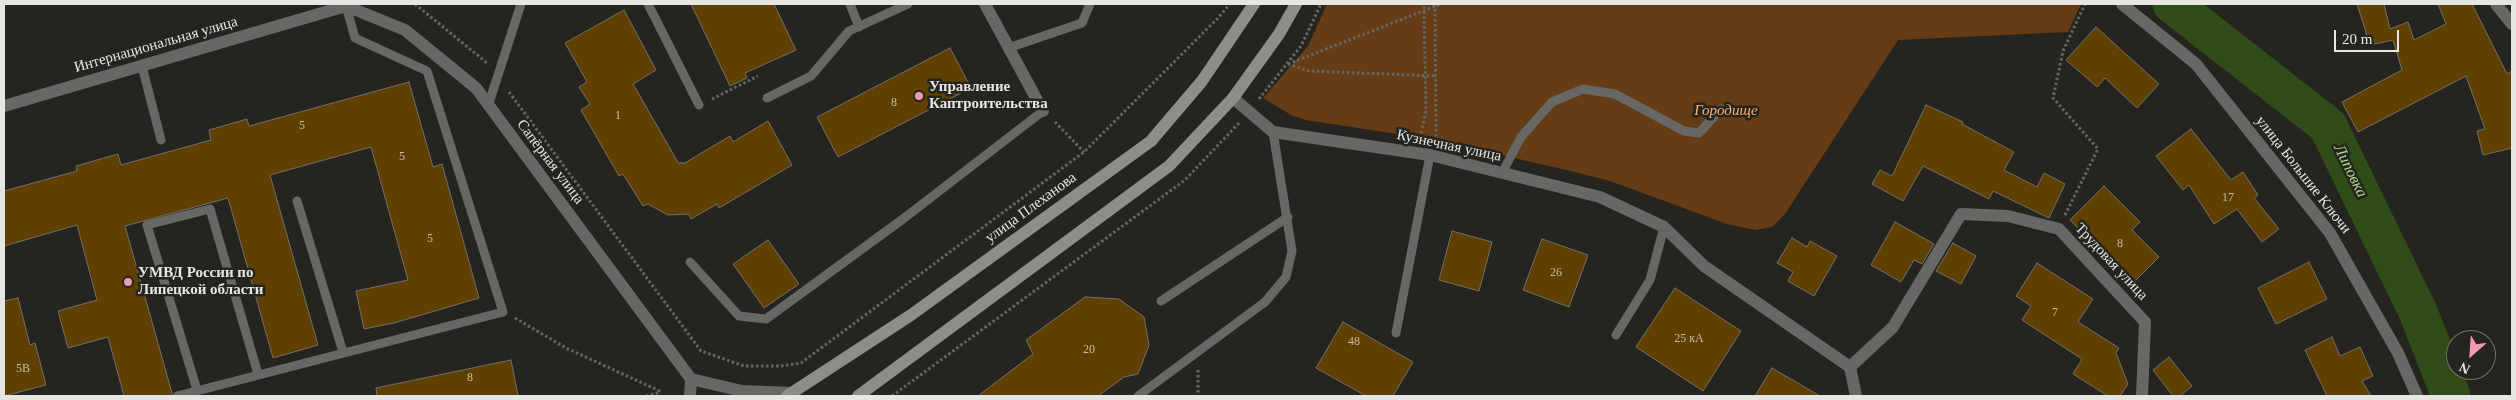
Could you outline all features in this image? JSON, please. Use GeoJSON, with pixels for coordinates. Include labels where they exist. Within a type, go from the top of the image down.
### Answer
{"type":"FeatureCollection","features":[{"type":"Feature","properties":{"kind":"main road","name":"улица Плеханова"},"geometry":{"type":"LineString","coordinates":[[790,395],[911,315],[1151,142],[1202,81],[1254,4]]}},
{"type":"Feature","properties":{"kind":"main road"},"geometry":{"type":"LineString","coordinates":[[858,396],[1169,166],[1233,98],[1279,34],[1296,4]]}},
{"type":"Feature","properties":{"kind":"street"},"geometry":{"type":"LineString","coordinates":[[985,4],[1043,111]]}},
{"type":"Feature","properties":{"kind":"street","name":"улица Большие Ключи"},"geometry":{"type":"LineString","coordinates":[[2122,4],[2196,64],[2330,233],[2398,353],[2418,396]]}},
{"type":"Feature","properties":{"kind":"street"},"geometry":{"type":"LineString","coordinates":[[2496,4],[2512,24]]}},
{"type":"Feature","properties":{"kind":"street","name":"Интернациональная улица"},"geometry":{"type":"LineString","coordinates":[[4,106],[345,5]]}},
{"type":"Feature","properties":{"kind":"street","name":"Сапёрная улица"},"geometry":{"type":"LineString","coordinates":[[345,5],[405,30],[476,88],[691,379]]}},
{"type":"Feature","properties":{"kind":"street"},"geometry":{"type":"LineString","coordinates":[[1233,98],[1273,132]]}},
{"type":"Feature","properties":{"kind":"street","name":"Кузнечная улица"},"geometry":{"type":"LineString","coordinates":[[1273,132],[1433,156],[1600,197],[1664,227]]}},
{"type":"Feature","properties":{"kind":"street","name":"Трудовая улица"},"geometry":{"type":"LineString","coordinates":[[1850,367],[1893,327],[1961,214],[2008,216],[2059,230],[2145,322],[2142,396]]}},
{"type":"Feature","properties":{"kind":"street"},"geometry":{"type":"LineString","coordinates":[[1664,227],[1704,266],[1850,367],[1856,396]]}},
{"type":"Feature","properties":{"kind":"street"},"geometry":{"type":"LineString","coordinates":[[690,396],[691,379],[742,391],[790,395]]}},
{"type":"Feature","properties":{"kind":"lane"},"geometry":{"type":"LineString","coordinates":[[488,106],[521,4]]}},
{"type":"Feature","properties":{"kind":"lane"},"geometry":{"type":"LineString","coordinates":[[648,4],[699,105]]}},
{"type":"Feature","properties":{"kind":"lane"},"geometry":{"type":"LineString","coordinates":[[850,4],[859,27]]}},
{"type":"Feature","properties":{"kind":"lane"},"geometry":{"type":"LineString","coordinates":[[767,98],[811,76],[848,31],[908,4]]}},
{"type":"Feature","properties":{"kind":"lane"},"geometry":{"type":"LineString","coordinates":[[1008,48],[1082,23],[1090,4]]}},
{"type":"Feature","properties":{"kind":"lane"},"geometry":{"type":"LineString","coordinates":[[177,396],[504,312],[427,71],[355,38],[345,5]]}},
{"type":"Feature","properties":{"kind":"lane"},"geometry":{"type":"LineString","coordinates":[[142,66],[161,140]]}},
{"type":"Feature","properties":{"kind":"lane"},"geometry":{"type":"LineString","coordinates":[[1502,173],[1521,137],[1552,102],[1582,89],[1615,94],[1684,131],[1699,133],[1721,109]]}},
{"type":"Feature","properties":{"kind":"lane"},"geometry":{"type":"LineString","coordinates":[[690,262],[739,316],[766,318],[903,219],[1043,111]]}},
{"type":"Feature","properties":{"kind":"lane"},"geometry":{"type":"LineString","coordinates":[[1138,396],[1265,302],[1286,277],[1292,251],[1273,132]]}},
{"type":"Feature","properties":{"kind":"lane"},"geometry":{"type":"LineString","coordinates":[[1396,333],[1433,156]]}},
{"type":"Feature","properties":{"kind":"lane"},"geometry":{"type":"LineString","coordinates":[[297,201],[343,352]]}},
{"type":"Feature","properties":{"kind":"lane"},"geometry":{"type":"LineString","coordinates":[[198,390],[147,225],[210,209],[258,374]]}},
{"type":"Feature","properties":{"kind":"lane"},"geometry":{"type":"LineString","coordinates":[[1161,301],[1288,217]]}},
{"type":"Feature","properties":{"kind":"lane"},"geometry":{"type":"LineString","coordinates":[[1616,335],[1650,280],[1664,227]]}},
{"type":"Feature","properties":{"kind":"path"},"geometry":{"type":"LineString","coordinates":[[415,4],[494,69],[498,77],[701,351],[744,366],[781,366],[801,363],[1084,152],[1230,4]]}},
{"type":"Feature","properties":{"kind":"path"},"geometry":{"type":"LineString","coordinates":[[1417,154],[1426,111],[1424,4]]}},
{"type":"Feature","properties":{"kind":"path"},"geometry":{"type":"LineString","coordinates":[[1436,76],[1309,71],[1287,64],[1441,4]]}},
{"type":"Feature","properties":{"kind":"path"},"geometry":{"type":"LineString","coordinates":[[2059,230],[2098,149],[2053,98],[2063,51],[2085,4]]}},
{"type":"Feature","properties":{"kind":"path"},"geometry":{"type":"LineString","coordinates":[[1433,156],[1436,76],[1435,5]]}},
{"type":"Feature","properties":{"kind":"path"},"geometry":{"type":"LineString","coordinates":[[699,105],[758,76]]}},
{"type":"Feature","properties":{"kind":"path"},"geometry":{"type":"LineString","coordinates":[[1043,111],[1084,152]]}},
{"type":"Feature","properties":{"kind":"path"},"geometry":{"type":"LineString","coordinates":[[504,312],[566,348],[662,392],[646,396]]}},
{"type":"Feature","properties":{"kind":"path"},"geometry":{"type":"LineString","coordinates":[[1198,352],[1198,396]]}},
{"type":"Feature","properties":{"kind":"green space","name":"Городище"},"geometry":{"type":"Polygon","coordinates":[[[1327,4],[2081,4],[2068,32],[1898,40],[1785,214],[1772,227],[1755,230],[1727,224],[1610,181],[1562,169],[1436,140],[1306,120],[1291,115],[1263,98],[1308,46],[1327,4]]]}},
{"type":"Feature","properties":{"kind":"building"},"geometry":{"type":"Polygon","coordinates":[[[691,4],[774,4],[796,50],[745,73],[747,78],[730,86],[691,4]]]}},
{"type":"Feature","properties":{"kind":"building"},"geometry":{"type":"Polygon","coordinates":[[[2357,4],[2384,4],[2390,29],[2408,22],[2414,40],[2446,24],[2438,4],[2472,4],[2507,74],[2512,71],[2512,148],[2483,155],[2477,131],[2485,129],[2466,76],[2358,132],[2342,102],[2402,70],[2393,40],[2370,45],[2357,4]]]}},
{"type":"Feature","properties":{"kind":"building"},"geometry":{"type":"Polygon","coordinates":[[[624,10],[656,70],[633,84],[679,164],[682,162],[683,164],[730,136],[733,142],[768,121],[792,165],[719,208],[717,204],[691,219],[689,214],[668,215],[648,204],[643,206],[623,174],[619,176],[581,110],[590,104],[579,87],[587,82],[565,43],[624,10]]]}},
{"type":"Feature","properties":{"kind":"building"},"geometry":{"type":"Polygon","coordinates":[[[2096,27],[2159,84],[2137,108],[2105,78],[2097,87],[2066,60],[2096,27]]]}},
{"type":"Feature","properties":{"kind":"building"},"geometry":{"type":"Polygon","coordinates":[[[950,48],[971,88],[838,157],[817,117],[950,48]]]}},
{"type":"Feature","properties":{"kind":"building"},"geometry":{"type":"Polygon","coordinates":[[[409,82],[433,167],[442,164],[479,298],[394,323],[364,329],[356,291],[408,280],[371,147],[270,175],[318,345],[273,358],[228,198],[125,226],[172,393],[171,396],[124,396],[108,337],[68,348],[58,311],[97,300],[77,225],[4,246],[4,191],[77,171],[76,166],[118,154],[121,165],[211,140],[209,130],[247,119],[249,126],[409,82]]]}},
{"type":"Feature","properties":{"kind":"building"},"geometry":{"type":"Polygon","coordinates":[[[1926,105],[1963,122],[1962,124],[2014,152],[2004,170],[2037,187],[2044,173],[2065,184],[2049,218],[1993,191],[1989,199],[1923,166],[1903,201],[1872,184],[1880,170],[1892,176],[1926,105]]]}},
{"type":"Feature","properties":{"kind":"building"},"geometry":{"type":"Polygon","coordinates":[[[2191,129],[2231,180],[2243,172],[2258,195],[2254,198],[2279,229],[2262,242],[2237,209],[2214,224],[2189,185],[2183,190],[2156,156],[2191,129]]]}},
{"type":"Feature","properties":{"kind":"building"},"geometry":{"type":"Polygon","coordinates":[[[2104,186],[2140,222],[2132,230],[2159,257],[2133,283],[2070,220],[2104,186]]]}},
{"type":"Feature","properties":{"kind":"building"},"geometry":{"type":"Polygon","coordinates":[[[1895,222],[1934,244],[1922,264],[1914,260],[1901,282],[1871,265],[1895,222]]]}},
{"type":"Feature","properties":{"kind":"building"},"geometry":{"type":"Polygon","coordinates":[[[1452,231],[1492,242],[1479,291],[1439,280],[1452,231]]]}},
{"type":"Feature","properties":{"kind":"building"},"geometry":{"type":"Polygon","coordinates":[[[1792,238],[1807,247],[1810,241],[1837,256],[1814,296],[1788,281],[1793,272],[1777,263],[1792,238]]]}},
{"type":"Feature","properties":{"kind":"building"},"geometry":{"type":"Polygon","coordinates":[[[1542,239],[1588,255],[1569,307],[1523,290],[1542,239]]]}},
{"type":"Feature","properties":{"kind":"building"},"geometry":{"type":"Polygon","coordinates":[[[768,240],[799,284],[764,308],[733,264],[768,240]]]}},
{"type":"Feature","properties":{"kind":"building"},"geometry":{"type":"Polygon","coordinates":[[[1953,243],[1976,256],[1961,284],[1936,271],[1953,243]]]}},
{"type":"Feature","properties":{"kind":"building"},"geometry":{"type":"Polygon","coordinates":[[[2309,262],[2327,299],[2276,324],[2258,288],[2309,262]]]}},
{"type":"Feature","properties":{"kind":"building"},"geometry":{"type":"Polygon","coordinates":[[[2037,263],[2093,299],[2078,322],[2119,348],[2116,353],[2128,384],[2120,396],[2108,396],[2073,374],[2082,359],[2022,320],[2031,306],[2016,296],[2037,263]]]}},
{"type":"Feature","properties":{"kind":"building"},"geometry":{"type":"Polygon","coordinates":[[[1675,288],[1741,331],[1703,391],[1636,347],[1675,288]]]}},
{"type":"Feature","properties":{"kind":"building"},"geometry":{"type":"Polygon","coordinates":[[[1085,297],[1119,299],[1144,317],[1149,345],[1138,374],[1124,377],[1098,396],[978,396],[1033,354],[1026,340],[1085,297]]]}},
{"type":"Feature","properties":{"kind":"building"},"geometry":{"type":"Polygon","coordinates":[[[18,298],[30,345],[35,343],[46,385],[4,396],[4,301],[18,298]]]}},
{"type":"Feature","properties":{"kind":"building"},"geometry":{"type":"Polygon","coordinates":[[[1343,322],[1413,362],[1393,396],[1366,396],[1316,368],[1343,322]]]}},
{"type":"Feature","properties":{"kind":"building"},"geometry":{"type":"Polygon","coordinates":[[[2332,337],[2340,356],[2360,347],[2373,376],[2362,381],[2371,396],[2327,396],[2305,350],[2332,337]]]}},
{"type":"Feature","properties":{"kind":"building"},"geometry":{"type":"Polygon","coordinates":[[[2169,357],[2192,386],[2180,396],[2173,396],[2153,370],[2169,357]]]}},
{"type":"Feature","properties":{"kind":"building"},"geometry":{"type":"Polygon","coordinates":[[[511,360],[518,396],[377,396],[376,388],[511,360]]]}},
{"type":"Feature","properties":{"kind":"building"},"geometry":{"type":"Polygon","coordinates":[[[1772,368],[1820,396],[1755,396],[1772,368]]]}},
{"type":"Feature","properties":{"kind":"waterway","name":"Липовка"},"geometry":{"type":"LineString","coordinates":[[2172,4],[2328,126],[2418,312],[2451,396]]}},
{"type":"Feature","properties":{"kind":"place","name":"Управление Каптроительства"},"geometry":{"type":"Point","coordinates":[919,96]}},
{"type":"Feature","properties":{"kind":"place","name":"УМВД России по Липецкой области"},"geometry":{"type":"Point","coordinates":[128,282]}}]}
